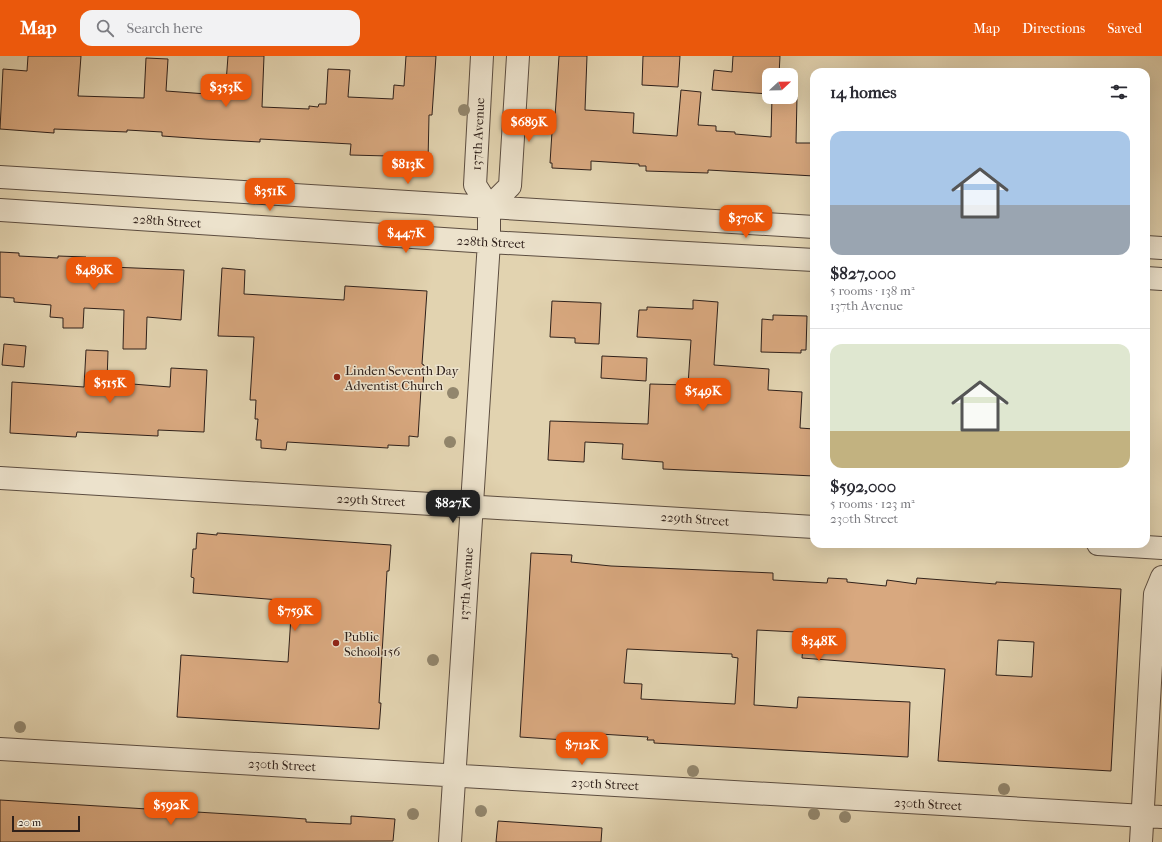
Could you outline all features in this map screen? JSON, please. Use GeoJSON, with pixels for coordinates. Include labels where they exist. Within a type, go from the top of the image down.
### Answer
{"type":"FeatureCollection","features":[{"type":"Feature","properties":{"kind":"street","name":"137th Avenue"},"geometry":{"type":"LineString","coordinates":[[450,842],[489,242],[489,207],[475,185],[482,56]]}},
{"type":"Feature","properties":{"kind":"street"},"geometry":{"type":"LineString","coordinates":[[489,207],[510,186],[518,56]]}},
{"type":"Feature","properties":{"kind":"street"},"geometry":{"type":"LineString","coordinates":[[0,177],[810,227]]}},
{"type":"Feature","properties":{"kind":"street"},"geometry":{"type":"LineString","coordinates":[[27,212],[32,179]]}},
{"type":"Feature","properties":{"kind":"street"},"geometry":{"type":"LineString","coordinates":[[252,227],[255,193]]}},
{"type":"Feature","properties":{"kind":"street","name":"228th Street"},"geometry":{"type":"LineString","coordinates":[[0,210],[489,242],[810,260]]}},
{"type":"Feature","properties":{"kind":"street"},"geometry":{"type":"LineString","coordinates":[[729,255],[730,222]]}},
{"type":"Feature","properties":{"kind":"street"},"geometry":{"type":"LineString","coordinates":[[1150,247],[1162,248]]}},
{"type":"Feature","properties":{"kind":"street"},"geometry":{"type":"LineString","coordinates":[[1150,278],[1162,279]]}},
{"type":"Feature","properties":{"kind":"street","name":"229th Street"},"geometry":{"type":"LineString","coordinates":[[0,478],[471,505],[810,527]]}},
{"type":"Feature","properties":{"kind":"street"},"geometry":{"type":"LineString","coordinates":[[1150,547],[1162,548]]}},
{"type":"Feature","properties":{"kind":"street"},"geometry":{"type":"LineString","coordinates":[[1142,842],[1152,817],[1155,594],[1162,577]]}},
{"type":"Feature","properties":{"kind":"street","name":"230th Street"},"geometry":{"type":"LineString","coordinates":[[0,749],[1152,817]]}},
{"type":"Feature","properties":{"kind":"building"},"geometry":{"type":"Polygon","coordinates":[[[28,56],[81,56],[78,96],[144,98],[146,58],[168,59],[166,91],[207,94],[207,82],[226,83],[228,56],[264,56],[262,107],[309,109],[309,106],[318,107],[319,104],[326,104],[328,69],[350,70],[348,97],[393,99],[394,85],[404,86],[406,56],[436,56],[432,115],[429,115],[428,162],[388,159],[388,156],[350,155],[351,144],[260,139],[260,142],[205,139],[162,136],[162,132],[127,130],[127,132],[54,129],[54,133],[0,129],[3,69],[27,71],[28,56]]]}},
{"type":"Feature","properties":{"kind":"building"},"geometry":{"type":"Polygon","coordinates":[[[559,56],[587,56],[585,110],[634,113],[633,133],[677,136],[681,90],[701,92],[698,125],[716,126],[716,131],[735,132],[735,134],[771,137],[772,104],[797,104],[796,143],[810,143],[810,176],[708,170],[708,173],[646,171],[646,166],[639,166],[639,164],[591,161],[591,170],[552,168],[552,163],[550,163],[553,116],[555,117],[559,56]]]}},
{"type":"Feature","properties":{"kind":"building"},"geometry":{"type":"Polygon","coordinates":[[[643,56],[680,56],[678,87],[642,85],[643,56]]]}},
{"type":"Feature","properties":{"kind":"building"},"geometry":{"type":"Polygon","coordinates":[[[733,56],[780,56],[779,68],[762,68],[762,94],[712,90],[714,70],[732,72],[733,56]]]}},
{"type":"Feature","properties":{"kind":"building"},"geometry":{"type":"Polygon","coordinates":[[[0,252],[19,253],[19,256],[58,258],[58,256],[86,257],[86,266],[184,270],[181,320],[147,317],[146,349],[123,349],[124,310],[84,308],[83,328],[63,328],[63,318],[50,317],[51,305],[14,302],[14,298],[0,297],[0,252]]]}},
{"type":"Feature","properties":{"kind":"building","name":"Linden Seventh Day Adventist Church"},"geometry":{"type":"Polygon","coordinates":[[[222,268],[245,270],[244,294],[344,300],[345,286],[427,291],[422,364],[424,365],[423,389],[421,389],[418,437],[409,436],[409,446],[388,445],[388,448],[287,442],[286,450],[261,448],[261,440],[256,440],[258,419],[255,419],[256,400],[250,400],[254,337],[218,336],[222,268]]]}},
{"type":"Feature","properties":{"kind":"building"},"geometry":{"type":"Polygon","coordinates":[[[693,300],[718,302],[714,365],[769,369],[768,390],[802,392],[800,428],[810,429],[810,476],[663,469],[663,462],[622,459],[623,444],[585,442],[584,462],[548,460],[550,421],[648,424],[650,384],[688,385],[691,340],[637,337],[639,310],[647,310],[647,307],[693,309],[693,300]]]}},
{"type":"Feature","properties":{"kind":"building"},"geometry":{"type":"Polygon","coordinates":[[[552,301],[601,303],[599,344],[575,343],[575,338],[550,337],[552,301]]]}},
{"type":"Feature","properties":{"kind":"building"},"geometry":{"type":"Polygon","coordinates":[[[773,315],[807,316],[806,350],[801,350],[801,353],[761,352],[762,319],[773,320],[773,315]]]}},
{"type":"Feature","properties":{"kind":"building"},"geometry":{"type":"Polygon","coordinates":[[[4,344],[26,346],[24,367],[2,365],[4,344]]]}},
{"type":"Feature","properties":{"kind":"building"},"geometry":{"type":"Polygon","coordinates":[[[86,350],[108,351],[107,382],[170,387],[171,368],[207,370],[204,432],[158,430],[158,436],[77,432],[76,437],[10,433],[12,382],[84,387],[86,350]]]}},
{"type":"Feature","properties":{"kind":"building"},"geometry":{"type":"Polygon","coordinates":[[[602,356],[647,358],[646,381],[601,378],[602,356]]]}},
{"type":"Feature","properties":{"kind":"building","name":"Public School 156"},"geometry":{"type":"Polygon","coordinates":[[[197,533],[217,535],[217,533],[391,545],[389,571],[387,571],[379,703],[381,703],[379,729],[177,717],[181,655],[288,662],[292,601],[193,593],[194,578],[191,577],[193,549],[196,549],[197,533]]]}},
{"type":"Feature","properties":{"kind":"building"},"geometry":{"type":"Polygon","coordinates":[[[531,553],[572,555],[571,562],[611,566],[773,573],[773,580],[827,583],[828,578],[847,579],[847,582],[886,586],[887,580],[916,584],[917,578],[996,584],[996,582],[1121,589],[1111,771],[938,761],[945,669],[802,658],[803,644],[796,643],[796,632],[757,630],[754,705],[797,708],[798,697],[910,702],[908,757],[654,743],[654,740],[647,740],[648,737],[600,734],[599,749],[579,748],[580,741],[520,737],[531,553]],[[998,640],[996,675],[1032,677],[1034,642],[998,640]],[[627,649],[624,683],[642,684],[641,699],[735,704],[738,658],[732,657],[732,654],[627,649]]]}},
{"type":"Feature","properties":{"kind":"building"},"geometry":{"type":"Polygon","coordinates":[[[0,800],[306,819],[306,822],[351,824],[351,816],[395,819],[393,841],[0,842],[0,800]]]}},
{"type":"Feature","properties":{"kind":"building"},"geometry":{"type":"Polygon","coordinates":[[[498,821],[602,828],[601,842],[496,842],[498,821]]]}},
{"type":"Feature","properties":{"kind":"place","name":"Linden Seventh Day Adventist Church"},"geometry":{"type":"Point","coordinates":[337,377]}},
{"type":"Feature","properties":{"kind":"place","name":"Public School 156"},"geometry":{"type":"Point","coordinates":[336,643]}}]}
